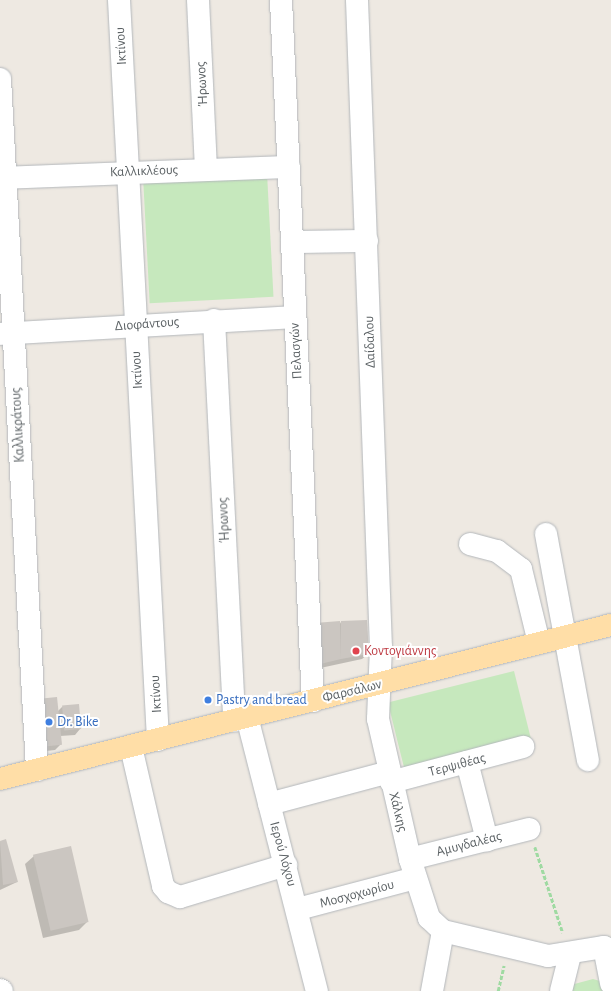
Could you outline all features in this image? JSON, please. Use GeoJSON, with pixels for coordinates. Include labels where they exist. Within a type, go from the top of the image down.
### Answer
{"type":"FeatureCollection","features":[{"type":"Feature","properties":{"kind":"main road","name":"Φαρσάλων"},"geometry":{"type":"LineString","coordinates":[[0,780],[611,625]]}},
{"type":"Feature","properties":{"kind":"street","name":"Ικτίνου"},"geometry":{"type":"LineString","coordinates":[[119,0],[134,324],[158,740]]}},
{"type":"Feature","properties":{"kind":"street","name":"Ήρωνος"},"geometry":{"type":"LineString","coordinates":[[198,0],[206,168]]}},
{"type":"Feature","properties":{"kind":"street","name":"Πελασγών"},"geometry":{"type":"LineString","coordinates":[[281,0],[294,317],[313,701]]}},
{"type":"Feature","properties":{"kind":"street","name":"Δαίδαλου"},"geometry":{"type":"LineString","coordinates":[[357,0],[367,241],[381,684]]}},
{"type":"Feature","properties":{"kind":"street","name":"Καλλικράτους"},"geometry":{"type":"LineString","coordinates":[[0,80],[7,333],[36,770]]}},
{"type":"Feature","properties":{"kind":"street","name":"Καλλικλέους"},"geometry":{"type":"LineString","coordinates":[[3,178],[127,171],[289,167]]}},
{"type":"Feature","properties":{"kind":"street"},"geometry":{"type":"LineString","coordinates":[[292,242],[367,241]]}},
{"type":"Feature","properties":{"kind":"street","name":"Διοφάντους"},"geometry":{"type":"LineString","coordinates":[[7,333],[134,324],[294,317]]}},
{"type":"Feature","properties":{"kind":"street","name":"Ήρωνος"},"geometry":{"type":"LineString","coordinates":[[214,320],[241,719]]}},
{"type":"Feature","properties":{"kind":"street"},"geometry":{"type":"LineString","coordinates":[[546,534],[567,636],[588,760]]}},
{"type":"Feature","properties":{"kind":"street"},"geometry":{"type":"LineString","coordinates":[[470,544],[497,551],[521,569],[539,643]]}},
{"type":"Feature","properties":{"kind":"street","name":"Χάλκης"},"geometry":{"type":"LineString","coordinates":[[381,684],[378,719],[412,869],[429,918],[443,931],[509,948],[548,956],[570,954],[604,947],[611,983]]}},
{"type":"Feature","properties":{"kind":"street","name":"Ιερού Λόχου"},"geometry":{"type":"LineString","coordinates":[[241,719],[269,804],[298,909],[317,991]]}},
{"type":"Feature","properties":{"kind":"street"},"geometry":{"type":"LineString","coordinates":[[131,747],[163,886],[168,892],[180,897],[286,865]]}},
{"type":"Feature","properties":{"kind":"street","name":"Τερψιθέας"},"geometry":{"type":"LineString","coordinates":[[269,804],[390,777],[467,762],[523,747]]}},
{"type":"Feature","properties":{"kind":"street"},"geometry":{"type":"LineString","coordinates":[[467,762],[487,840]]}},
{"type":"Feature","properties":{"kind":"street","name":"Αμυγδαλέας"},"geometry":{"type":"LineString","coordinates":[[412,869],[487,840],[529,829]]}},
{"type":"Feature","properties":{"kind":"street","name":"Μοσχοχωρίου"},"geometry":{"type":"LineString","coordinates":[[298,909],[412,869]]}},
{"type":"Feature","properties":{"kind":"street"},"geometry":{"type":"LineString","coordinates":[[432,991],[443,931]]}},
{"type":"Feature","properties":{"kind":"street"},"geometry":{"type":"LineString","coordinates":[[560,991],[570,954]]}},
{"type":"Feature","properties":{"kind":"path"},"geometry":{"type":"LineString","coordinates":[[529,829],[570,954]]}},
{"type":"Feature","properties":{"kind":"path"},"geometry":{"type":"LineString","coordinates":[[498,991],[509,948]]}},
{"type":"Feature","properties":{"kind":"green space"},"geometry":{"type":"Polygon","coordinates":[[[267,173],[273,297],[150,303],[143,179],[267,173]]]}},
{"type":"Feature","properties":{"kind":"green space"},"geometry":{"type":"Polygon","coordinates":[[[514,671],[532,742],[406,773],[388,702],[514,671]]]}},
{"type":"Feature","properties":{"kind":"green space"},"geometry":{"type":"Polygon","coordinates":[[[593,979],[600,981],[603,991],[566,991],[567,986],[593,979]]]}},
{"type":"Feature","properties":{"kind":"building"},"geometry":{"type":"Polygon","coordinates":[[[367,620],[369,654],[341,659],[341,621],[367,620]]]}},
{"type":"Feature","properties":{"kind":"building"},"geometry":{"type":"Polygon","coordinates":[[[340,621],[341,659],[316,665],[315,623],[340,621]]]}},
{"type":"Feature","properties":{"kind":"building","name":"Dr. Bike"},"geometry":{"type":"Polygon","coordinates":[[[57,697],[62,745],[42,747],[37,699],[57,697]]]}},
{"type":"Feature","properties":{"kind":"building"},"geometry":{"type":"Polygon","coordinates":[[[79,704],[81,729],[64,730],[62,705],[79,704]]]}},
{"type":"Feature","properties":{"kind":"building"},"geometry":{"type":"Polygon","coordinates":[[[6,839],[18,882],[3,885],[0,841],[6,839]]]}},
{"type":"Feature","properties":{"kind":"building"},"geometry":{"type":"Polygon","coordinates":[[[71,846],[89,922],[51,931],[33,855],[71,846]]]}},
{"type":"Feature","properties":{"kind":"place","name":"Κοντογιάννης"},"geometry":{"type":"Point","coordinates":[356,651]}},
{"type":"Feature","properties":{"kind":"place","name":"Pastry and bread"},"geometry":{"type":"Point","coordinates":[208,700]}},
{"type":"Feature","properties":{"kind":"place","name":"Dr. Bike"},"geometry":{"type":"Point","coordinates":[49,722]}}]}
